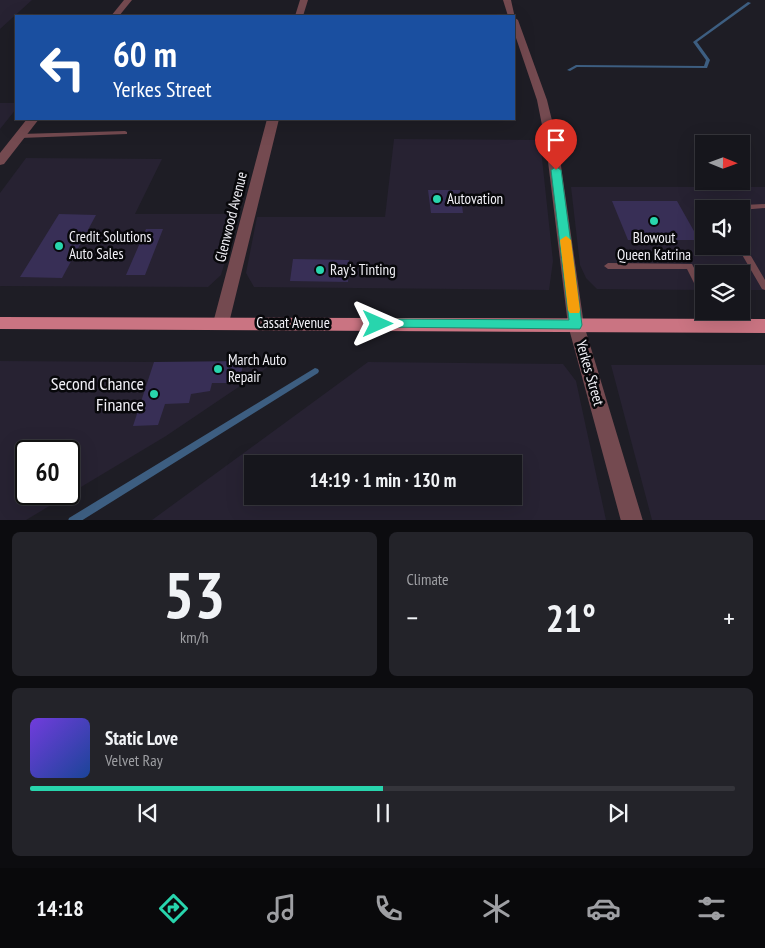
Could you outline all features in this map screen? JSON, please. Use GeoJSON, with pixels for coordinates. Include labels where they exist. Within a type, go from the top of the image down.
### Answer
{"type":"FeatureCollection","features":[{"type":"Feature","properties":{"kind":"main road","name":"Cassat Avenue"},"geometry":{"type":"LineString","coordinates":[[0,323],[576,325],[695,319]]}},
{"type":"Feature","properties":{"kind":"main road","name":"Cassat Avenue"},"geometry":{"type":"LineString","coordinates":[[728,320],[765,326]]}},
{"type":"Feature","properties":{"kind":"street"},"geometry":{"type":"LineString","coordinates":[[116,15],[128,0]]}},
{"type":"Feature","properties":{"kind":"street"},"geometry":{"type":"LineString","coordinates":[[300,15],[304,0]]}},
{"type":"Feature","properties":{"kind":"street"},"geometry":{"type":"LineString","coordinates":[[507,0],[512,15]]}},
{"type":"Feature","properties":{"kind":"street","name":"Yerkes Street"},"geometry":{"type":"LineString","coordinates":[[515,23],[542,100],[552,145],[576,325],[632,520]]}},
{"type":"Feature","properties":{"kind":"street"},"geometry":{"type":"LineString","coordinates":[[0,161],[4,150],[20,136],[33,120]]}},
{"type":"Feature","properties":{"kind":"street","name":"Glenwood Avenue"},"geometry":{"type":"LineString","coordinates":[[220,323],[273,120]]}},
{"type":"Feature","properties":{"kind":"lane"},"geometry":{"type":"LineString","coordinates":[[20,136],[125,133]]}},
{"type":"Feature","properties":{"kind":"lane"},"geometry":{"type":"LineString","coordinates":[[750,208],[765,206]]}},
{"type":"Feature","properties":{"kind":"lane"},"geometry":{"type":"LineString","coordinates":[[746,255],[765,286]]}},
{"type":"Feature","properties":{"kind":"lane"},"geometry":{"type":"LineString","coordinates":[[608,266],[689,266],[695,278]]}},
{"type":"Feature","properties":{"kind":"shaded area"},"geometry":{"type":"Polygon","coordinates":[[[0,0],[32,0],[15,15],[0,29],[0,0]]]}},
{"type":"Feature","properties":{"kind":"shaded area"},"geometry":{"type":"Polygon","coordinates":[[[0,103],[15,103],[15,110],[0,129],[0,103]]]}},
{"type":"Feature","properties":{"kind":"shaded area"},"geometry":{"type":"Polygon","coordinates":[[[394,139],[540,140],[553,261],[549,290],[254,287],[246,273],[257,217],[385,217],[394,139]]]}},
{"type":"Feature","properties":{"kind":"shaded area"},"geometry":{"type":"Polygon","coordinates":[[[26,158],[162,159],[135,214],[239,214],[221,275],[208,287],[0,286],[0,193],[26,158]]]}},
{"type":"Feature","properties":{"kind":"shaded area"},"geometry":{"type":"Polygon","coordinates":[[[571,187],[695,187],[695,190],[750,190],[750,187],[765,187],[765,290],[750,290],[750,265],[695,265],[695,290],[597,289],[586,278],[580,265],[571,187]]]}},
{"type":"Feature","properties":{"kind":"shaded area"},"geometry":{"type":"Polygon","coordinates":[[[0,361],[274,363],[166,436],[80,488],[80,440],[15,440],[15,505],[51,505],[26,520],[0,520],[0,361]]]}},
{"type":"Feature","properties":{"kind":"shaded area"},"geometry":{"type":"Polygon","coordinates":[[[368,362],[563,364],[576,381],[606,520],[152,520],[368,362]]]}},
{"type":"Feature","properties":{"kind":"shaded area"},"geometry":{"type":"Polygon","coordinates":[[[611,365],[765,365],[765,520],[652,520],[611,365]]]}},
{"type":"Feature","properties":{"kind":"building","name":"Autovation"},"geometry":{"type":"Polygon","coordinates":[[[428,190],[460,190],[463,213],[431,213],[428,190]]]}},
{"type":"Feature","properties":{"kind":"building","name":"Blowout Queen Katrina"},"geometry":{"type":"Polygon","coordinates":[[[612,201],[677,201],[695,233],[695,240],[628,240],[612,201]]]}},
{"type":"Feature","properties":{"kind":"building","name":"Credit Solutions Auto Sales"},"geometry":{"type":"Polygon","coordinates":[[[59,214],[96,215],[62,278],[20,277],[59,214]]]}},
{"type":"Feature","properties":{"kind":"building"},"geometry":{"type":"Polygon","coordinates":[[[146,229],[163,229],[145,275],[126,275],[146,229]]]}},
{"type":"Feature","properties":{"kind":"building","name":"Ray's Tinting"},"geometry":{"type":"Polygon","coordinates":[[[293,259],[349,260],[348,282],[290,281],[293,259]]]}},
{"type":"Feature","properties":{"kind":"building"},"geometry":{"type":"Polygon","coordinates":[[[244,361],[239,383],[212,383],[210,391],[191,394],[189,403],[165,404],[158,425],[133,426],[154,362],[244,361]]]}},
{"type":"Feature","properties":{"kind":"waterway"},"geometry":{"type":"LineString","coordinates":[[569,70],[576,66],[706,67],[708,60],[695,42],[749,3]]}},
{"type":"Feature","properties":{"kind":"waterway"},"geometry":{"type":"LineString","coordinates":[[74,520],[315,371]]}},
{"type":"Feature","properties":{"kind":"slow traffic"},"geometry":{"type":"LineString","coordinates":[[566,240],[574,310]]}},
{"type":"Feature","properties":{"kind":"place","name":"Autovation"},"geometry":{"type":"Point","coordinates":[437,199]}},
{"type":"Feature","properties":{"kind":"place","name":"Blowout Queen Katrina"},"geometry":{"type":"Point","coordinates":[654,221]}},
{"type":"Feature","properties":{"kind":"place","name":"Credit Solutions Auto Sales"},"geometry":{"type":"Point","coordinates":[59,246]}},
{"type":"Feature","properties":{"kind":"place","name":"Ray's Tinting"},"geometry":{"type":"Point","coordinates":[320,270]}},
{"type":"Feature","properties":{"kind":"place","name":"March Auto Repair"},"geometry":{"type":"Point","coordinates":[218,369]}},
{"type":"Feature","properties":{"kind":"place","name":"Second Chance Finance"},"geometry":{"type":"Point","coordinates":[154,394]}},
{"type":"Feature","properties":{"kind":"route"},"geometry":{"type":"LineString","coordinates":[[378,324],[576,325],[556,170]]}}]}
